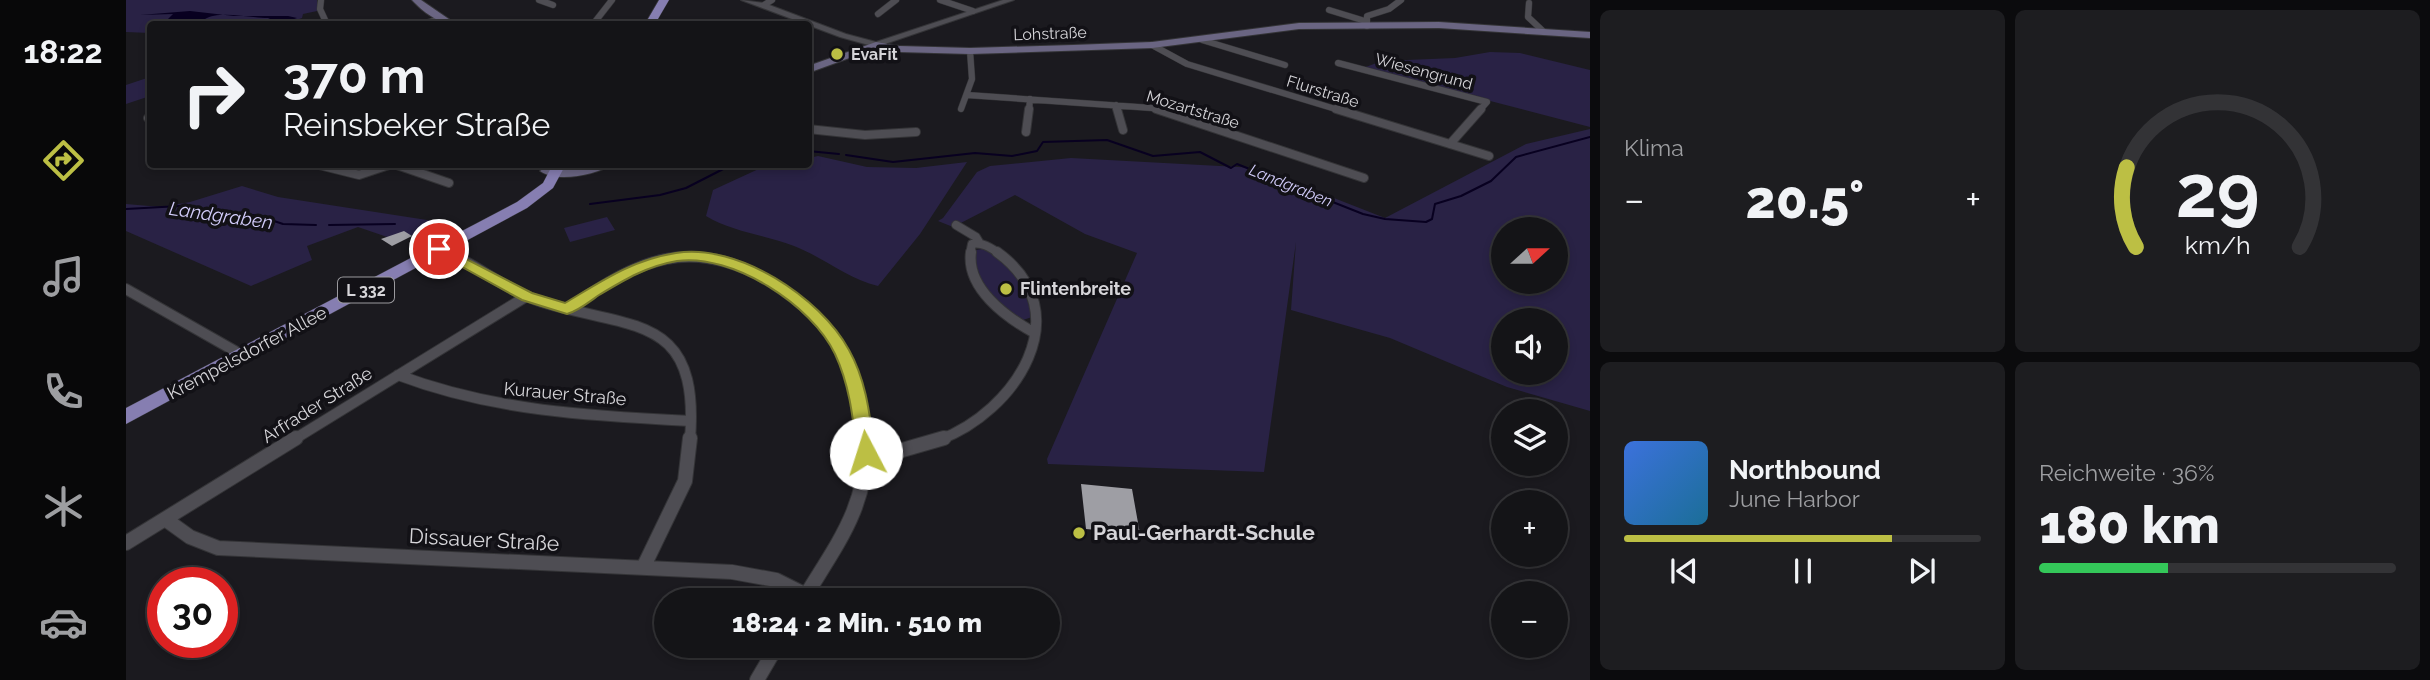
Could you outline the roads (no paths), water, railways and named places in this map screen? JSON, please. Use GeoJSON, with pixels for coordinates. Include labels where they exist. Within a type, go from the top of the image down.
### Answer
{"type":"FeatureCollection","features":[{"type":"Feature","properties":{"kind":"main road"},"geometry":{"type":"LineString","coordinates":[[416,0],[447,21]]}},
{"type":"Feature","properties":{"kind":"main road"},"geometry":{"type":"LineString","coordinates":[[652,21],[664,0]]}},
{"type":"Feature","properties":{"kind":"main road","name":"Lohstraße"},"geometry":{"type":"LineString","coordinates":[[876,45],[970,51],[1152,45],[1299,26],[1366,23],[1590,35]]}},
{"type":"Feature","properties":{"kind":"main road"},"geometry":{"type":"LineString","coordinates":[[891,40],[892,44],[899,48]]}},
{"type":"Feature","properties":{"kind":"main road"},"geometry":{"type":"LineString","coordinates":[[812,69],[876,45]]}},
{"type":"Feature","properties":{"kind":"main road"},"geometry":{"type":"LineString","coordinates":[[554,168],[586,172],[596,168]]}},
{"type":"Feature","properties":{"kind":"main road","name":"Krempelsdorfer Allee"},"geometry":{"type":"LineString","coordinates":[[126,417],[532,198],[548,185],[554,168]]}},
{"type":"Feature","properties":{"kind":"street"},"geometry":{"type":"LineString","coordinates":[[321,0],[320,9],[326,21]]}},
{"type":"Feature","properties":{"kind":"street"},"geometry":{"type":"LineString","coordinates":[[539,0],[553,5]]}},
{"type":"Feature","properties":{"kind":"street"},"geometry":{"type":"LineString","coordinates":[[596,21],[612,0]]}},
{"type":"Feature","properties":{"kind":"street"},"geometry":{"type":"LineString","coordinates":[[745,0],[768,2],[876,45],[1010,0]]}},
{"type":"Feature","properties":{"kind":"street"},"geometry":{"type":"LineString","coordinates":[[878,14],[896,0]]}},
{"type":"Feature","properties":{"kind":"street"},"geometry":{"type":"LineString","coordinates":[[940,0],[952,1],[974,11]]}},
{"type":"Feature","properties":{"kind":"street"},"geometry":{"type":"LineString","coordinates":[[1341,7],[1327,10],[1366,23],[1367,16],[1389,9],[1401,0]]}},
{"type":"Feature","properties":{"kind":"street"},"geometry":{"type":"LineString","coordinates":[[1529,3],[1528,17],[1544,32]]}},
{"type":"Feature","properties":{"kind":"street"},"geometry":{"type":"LineString","coordinates":[[434,21],[443,19]]}},
{"type":"Feature","properties":{"kind":"street","name":"Lohstraße"},"geometry":{"type":"LineString","coordinates":[[1202,40],[1284,65]]}},
{"type":"Feature","properties":{"kind":"street","name":"Flurstraße"},"geometry":{"type":"LineString","coordinates":[[1152,45],[1187,64],[1489,156]]}},
{"type":"Feature","properties":{"kind":"street"},"geometry":{"type":"LineString","coordinates":[[961,109],[972,79],[970,51]]}},
{"type":"Feature","properties":{"kind":"street","name":"Wiesengrund"},"geometry":{"type":"LineString","coordinates":[[1338,63],[1487,102],[1450,144]]}},
{"type":"Feature","properties":{"kind":"street","name":"Mozartstraße"},"geometry":{"type":"LineString","coordinates":[[967,95],[1158,110],[1364,178]]}},
{"type":"Feature","properties":{"kind":"street"},"geometry":{"type":"LineString","coordinates":[[1026,132],[1030,99]]}},
{"type":"Feature","properties":{"kind":"street"},"geometry":{"type":"LineString","coordinates":[[1116,105],[1123,130]]}},
{"type":"Feature","properties":{"kind":"street"},"geometry":{"type":"LineString","coordinates":[[812,130],[852,135],[916,132]]}},
{"type":"Feature","properties":{"kind":"street"},"geometry":{"type":"LineString","coordinates":[[330,168],[359,175],[381,168]]}},
{"type":"Feature","properties":{"kind":"street"},"geometry":{"type":"LineString","coordinates":[[405,168],[449,183]]}},
{"type":"Feature","properties":{"kind":"street"},"geometry":{"type":"LineString","coordinates":[[866,453],[880,455],[922,446],[968,427],[989,412],[1020,379],[1029,362],[1036,327],[1034,301],[1024,280],[1006,259],[956,225]]}},
{"type":"Feature","properties":{"kind":"street"},"geometry":{"type":"LineString","coordinates":[[979,242],[972,244],[970,252],[974,271],[984,292],[1001,313],[1033,332]]}},
{"type":"Feature","properties":{"kind":"street"},"geometry":{"type":"LineString","coordinates":[[439,249],[527,296],[567,309],[635,324],[667,341],[682,363],[689,389],[691,421],[686,478],[671,516],[643,568]]}},
{"type":"Feature","properties":{"kind":"street"},"geometry":{"type":"LineString","coordinates":[[567,309],[631,269],[678,257],[710,258],[735,264],[762,276],[816,315],[842,351],[858,391],[866,453],[861,493],[845,533],[811,588]]}},
{"type":"Feature","properties":{"kind":"street"},"geometry":{"type":"LineString","coordinates":[[126,289],[199,329],[235,351],[239,357]]}},
{"type":"Feature","properties":{"kind":"street","name":"Arfrader Straße"},"geometry":{"type":"LineString","coordinates":[[126,543],[527,296]]}},
{"type":"Feature","properties":{"kind":"street","name":"Kurauer Straße"},"geometry":{"type":"LineString","coordinates":[[398,375],[426,388],[475,402],[524,411],[691,421]]}},
{"type":"Feature","properties":{"kind":"street","name":"Dissauer Straße"},"geometry":{"type":"LineString","coordinates":[[165,519],[183,535],[201,544],[218,548],[732,572],[776,580],[789,588]]}},
{"type":"Feature","properties":{"kind":"street"},"geometry":{"type":"LineString","coordinates":[[757,680],[770,658]]}},
{"type":"Feature","properties":{"kind":"waterway","name":"Landgraben"},"geometry":{"type":"LineString","coordinates":[[846,155],[893,162],[975,153],[1012,156],[1037,151],[1043,142],[1107,140],[1153,156],[1200,152],[1231,168],[1237,164],[1363,214],[1385,219],[1426,222],[1432,219],[1435,204],[1461,196],[1491,181],[1516,157],[1590,137]]}},
{"type":"Feature","properties":{"kind":"waterway","name":"Landgraben"},"geometry":{"type":"LineString","coordinates":[[812,151],[839,154]]}},
{"type":"Feature","properties":{"kind":"waterway","name":"Landgraben"},"geometry":{"type":"LineString","coordinates":[[590,204],[660,195],[686,188],[725,168]]}},
{"type":"Feature","properties":{"kind":"waterway","name":"Landgraben"},"geometry":{"type":"LineString","coordinates":[[126,209],[180,206],[259,216],[283,224],[316,225]]}},
{"type":"Feature","properties":{"kind":"waterway","name":"Landgraben"},"geometry":{"type":"LineString","coordinates":[[329,225],[395,224]]}},
{"type":"Feature","properties":{"kind":"place","name":"EvaFit"},"geometry":{"type":"Point","coordinates":[837,54]}},
{"type":"Feature","properties":{"kind":"place","name":"Flintenbreite"},"geometry":{"type":"Point","coordinates":[1006,289]}},
{"type":"Feature","properties":{"kind":"place","name":"Paul-Gerhardt-Schule"},"geometry":{"type":"Point","coordinates":[1079,533]}}]}
